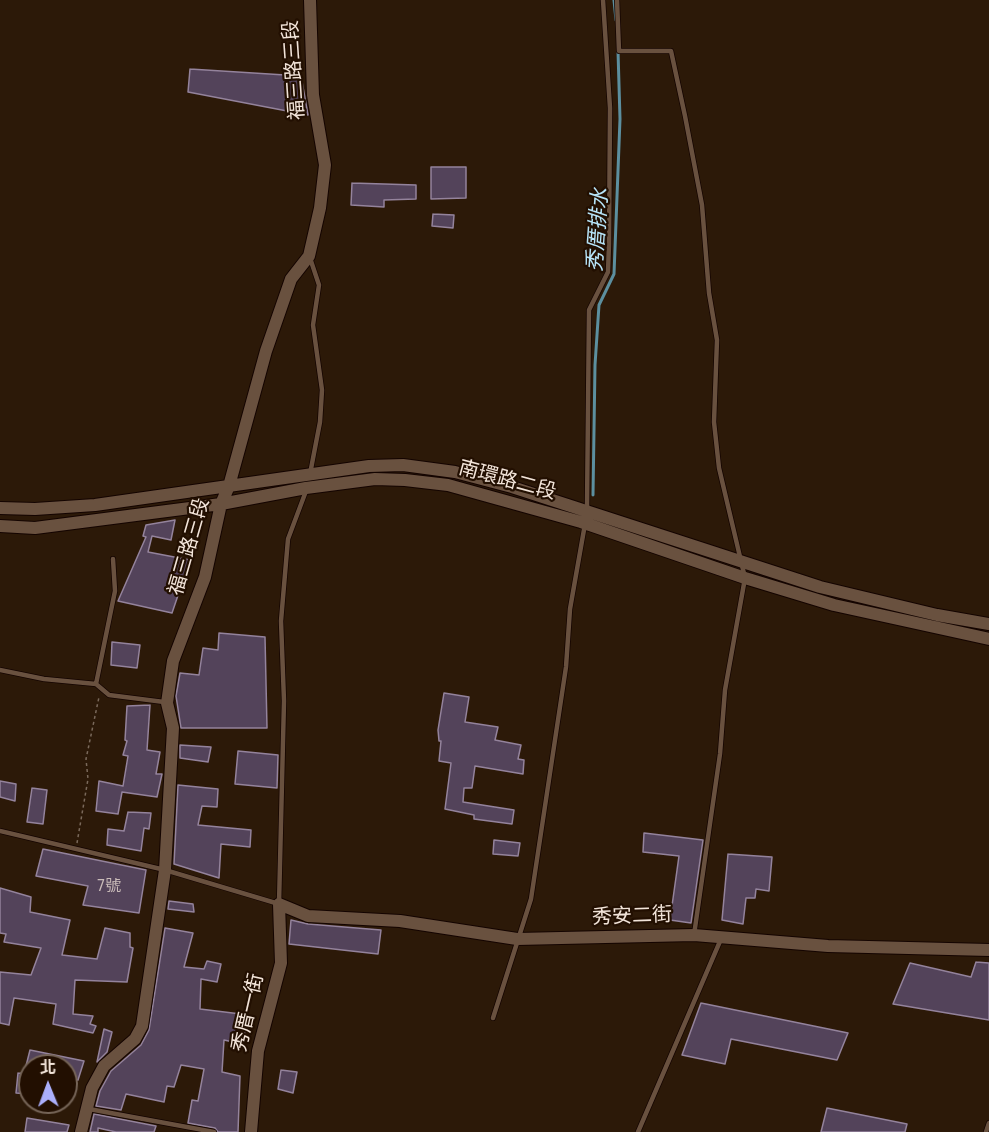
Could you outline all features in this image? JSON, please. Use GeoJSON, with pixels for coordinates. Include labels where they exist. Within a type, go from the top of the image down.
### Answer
{"type":"FeatureCollection","features":[{"type":"Feature","properties":{"kind":"street","name":"福三路三段"},"geometry":{"type":"LineString","coordinates":[[81,1132],[92,1088],[104,1066],[135,1040],[142,1026],[165,870],[174,728],[167,703],[173,661],[205,577],[221,504],[229,486],[266,351],[291,279],[309,256],[320,208],[325,165],[313,95],[310,0]]}},
{"type":"Feature","properties":{"kind":"street","name":"南環路二段"},"geometry":{"type":"LineString","coordinates":[[0,508],[35,509],[95,505],[369,466],[404,465],[455,472],[587,509],[744,563],[831,589],[937,615],[989,624]]}},
{"type":"Feature","properties":{"kind":"street","name":"南環路二段"},"geometry":{"type":"LineString","coordinates":[[0,526],[35,528],[221,504],[306,488],[375,480],[448,485],[585,524],[745,578],[834,605],[989,639]]}},
{"type":"Feature","properties":{"kind":"street","name":"秀安二街"},"geometry":{"type":"LineString","coordinates":[[279,904],[308,916],[400,921],[517,939],[694,935],[828,946],[989,950]]}},
{"type":"Feature","properties":{"kind":"street","name":"秀厝一街"},"geometry":{"type":"LineString","coordinates":[[251,1132],[258,1051],[281,963],[279,904]]}},
{"type":"Feature","properties":{"kind":"lane"},"geometry":{"type":"LineString","coordinates":[[494,1018],[531,900],[566,667],[570,609],[587,509],[589,310],[608,272],[609,244],[610,108],[603,0]]}},
{"type":"Feature","properties":{"kind":"lane"},"geometry":{"type":"LineString","coordinates":[[617,0],[619,51],[671,51],[681,95],[702,205],[709,293],[717,340],[714,422],[718,468],[744,563],[745,578],[725,690],[706,866],[694,935]]}},
{"type":"Feature","properties":{"kind":"lane"},"geometry":{"type":"LineString","coordinates":[[0,831],[165,870],[279,904],[284,701],[281,621],[288,539],[310,474],[320,422],[322,390],[313,325],[319,285],[315,267],[309,256]]}},
{"type":"Feature","properties":{"kind":"lane"},"geometry":{"type":"LineString","coordinates":[[96,684],[115,591],[113,560]]}},
{"type":"Feature","properties":{"kind":"lane"},"geometry":{"type":"LineString","coordinates":[[0,670],[44,679],[96,684],[109,695],[167,703]]}},
{"type":"Feature","properties":{"kind":"lane"},"geometry":{"type":"LineString","coordinates":[[638,1132],[722,937]]}},
{"type":"Feature","properties":{"kind":"lane"},"geometry":{"type":"LineString","coordinates":[[87,1109],[214,1132]]}},
{"type":"Feature","properties":{"kind":"lane"},"geometry":{"type":"LineString","coordinates":[[986,1132],[989,1123]]}},
{"type":"Feature","properties":{"kind":"path"},"geometry":{"type":"LineString","coordinates":[[75,849],[85,804],[90,732],[101,690]]}},
{"type":"Feature","properties":{"kind":"building"},"geometry":{"type":"Polygon","coordinates":[[[190,69],[301,76],[308,115],[188,92],[190,69]]]}},
{"type":"Feature","properties":{"kind":"building"},"geometry":{"type":"Polygon","coordinates":[[[431,167],[466,167],[466,198],[431,199],[431,167]]]}},
{"type":"Feature","properties":{"kind":"building"},"geometry":{"type":"Polygon","coordinates":[[[352,183],[416,185],[416,199],[384,200],[384,207],[351,205],[352,183]]]}},
{"type":"Feature","properties":{"kind":"building"},"geometry":{"type":"Polygon","coordinates":[[[433,214],[454,215],[453,228],[432,226],[433,214]]]}},
{"type":"Feature","properties":{"kind":"building"},"geometry":{"type":"Polygon","coordinates":[[[175,520],[171,540],[152,536],[148,552],[190,560],[172,613],[118,601],[146,537],[143,536],[146,525],[175,520]]]}},
{"type":"Feature","properties":{"kind":"building"},"geometry":{"type":"Polygon","coordinates":[[[219,633],[265,637],[267,728],[181,728],[176,696],[180,673],[199,675],[203,648],[218,650],[219,633]]]}},
{"type":"Feature","properties":{"kind":"building"},"geometry":{"type":"Polygon","coordinates":[[[112,642],[140,645],[137,668],[111,665],[112,642]]]}},
{"type":"Feature","properties":{"kind":"building"},"geometry":{"type":"Polygon","coordinates":[[[444,693],[469,697],[465,722],[498,727],[495,740],[521,745],[518,759],[524,760],[523,774],[475,766],[472,788],[464,788],[463,802],[514,810],[512,824],[474,819],[474,815],[445,809],[451,763],[439,761],[441,741],[439,741],[438,730],[444,693]]]}},
{"type":"Feature","properties":{"kind":"building"},"geometry":{"type":"Polygon","coordinates":[[[150,705],[147,750],[160,752],[156,774],[162,774],[157,797],[122,792],[118,814],[96,811],[99,781],[123,786],[128,756],[123,755],[127,741],[125,740],[127,706],[150,705]]]}},
{"type":"Feature","properties":{"kind":"building"},"geometry":{"type":"Polygon","coordinates":[[[180,745],[211,747],[208,762],[180,758],[180,745]]]}},
{"type":"Feature","properties":{"kind":"building"},"geometry":{"type":"Polygon","coordinates":[[[238,751],[278,755],[277,788],[235,784],[238,751]]]}},
{"type":"Feature","properties":{"kind":"building"},"geometry":{"type":"Polygon","coordinates":[[[0,781],[16,784],[15,801],[0,797],[0,781]]]}},
{"type":"Feature","properties":{"kind":"building"},"geometry":{"type":"Polygon","coordinates":[[[178,785],[218,789],[217,807],[202,806],[198,825],[251,830],[250,847],[221,844],[219,878],[174,864],[178,785]]]}},
{"type":"Feature","properties":{"kind":"building"},"geometry":{"type":"Polygon","coordinates":[[[32,788],[47,790],[43,824],[27,822],[32,788]]]}},
{"type":"Feature","properties":{"kind":"building"},"geometry":{"type":"Polygon","coordinates":[[[128,812],[151,813],[149,829],[144,828],[141,851],[107,845],[108,829],[124,831],[128,812]]]}},
{"type":"Feature","properties":{"kind":"building"},"geometry":{"type":"Polygon","coordinates":[[[644,833],[703,840],[691,923],[670,920],[679,856],[643,852],[644,833]]]}},
{"type":"Feature","properties":{"kind":"building"},"geometry":{"type":"Polygon","coordinates":[[[494,840],[520,843],[518,856],[493,854],[494,840]]]}},
{"type":"Feature","properties":{"kind":"building"},"geometry":{"type":"Polygon","coordinates":[[[43,849],[146,870],[139,913],[83,905],[88,886],[36,876],[43,849]]]}},
{"type":"Feature","properties":{"kind":"building"},"geometry":{"type":"Polygon","coordinates":[[[728,854],[772,857],[769,891],[756,889],[755,898],[746,898],[743,924],[722,920],[728,854]]]}},
{"type":"Feature","properties":{"kind":"building"},"geometry":{"type":"Polygon","coordinates":[[[0,888],[31,897],[30,912],[70,920],[62,955],[97,959],[105,928],[130,933],[130,947],[133,948],[127,982],[75,980],[73,1014],[93,1016],[90,1024],[96,1026],[93,1033],[53,1024],[56,1004],[14,998],[9,1025],[0,1023],[0,972],[31,975],[41,948],[4,942],[6,934],[0,933],[0,888]]]}},
{"type":"Feature","properties":{"kind":"building"},"geometry":{"type":"Polygon","coordinates":[[[169,901],[193,904],[194,912],[168,909],[169,901]]]}},
{"type":"Feature","properties":{"kind":"building"},"geometry":{"type":"Polygon","coordinates":[[[291,920],[308,924],[381,930],[378,954],[289,944],[291,920]]]}},
{"type":"Feature","properties":{"kind":"building"},"geometry":{"type":"Polygon","coordinates":[[[165,928],[193,933],[184,967],[204,969],[207,961],[221,964],[217,982],[201,979],[200,1009],[249,1015],[242,1044],[224,1040],[222,1072],[240,1076],[238,1132],[218,1132],[215,1128],[188,1123],[192,1100],[198,1101],[204,1069],[181,1065],[174,1087],[167,1086],[164,1102],[126,1094],[121,1110],[96,1106],[100,1091],[111,1071],[141,1045],[149,1030],[165,928]]]}},
{"type":"Feature","properties":{"kind":"building"},"geometry":{"type":"Polygon","coordinates":[[[976,962],[989,963],[989,1020],[893,1004],[910,963],[971,977],[976,962]]]}},
{"type":"Feature","properties":{"kind":"building"},"geometry":{"type":"Polygon","coordinates":[[[701,1003],[848,1033],[837,1060],[731,1039],[725,1064],[682,1055],[701,1003]]]}},
{"type":"Feature","properties":{"kind":"building"},"geometry":{"type":"Polygon","coordinates":[[[104,1029],[112,1032],[107,1052],[97,1062],[104,1029]]]}},
{"type":"Feature","properties":{"kind":"building"},"geometry":{"type":"Polygon","coordinates":[[[30,1050],[50,1054],[29,1054],[30,1050]]]}},
{"type":"Feature","properties":{"kind":"building"},"geometry":{"type":"Polygon","coordinates":[[[78,1060],[84,1061],[78,1080],[78,1060]]]}},
{"type":"Feature","properties":{"kind":"building"},"geometry":{"type":"Polygon","coordinates":[[[281,1070],[297,1072],[293,1093],[278,1089],[281,1070]]]}},
{"type":"Feature","properties":{"kind":"building"},"geometry":{"type":"Polygon","coordinates":[[[827,1108],[907,1124],[905,1132],[821,1132],[827,1108]]]}},
{"type":"Feature","properties":{"kind":"building"},"geometry":{"type":"Polygon","coordinates":[[[94,1114],[156,1126],[154,1132],[116,1132],[98,1128],[98,1132],[90,1132],[94,1114]]]}},
{"type":"Feature","properties":{"kind":"building"},"geometry":{"type":"Polygon","coordinates":[[[27,1118],[69,1125],[67,1132],[25,1132],[27,1118]]]}},
{"type":"Feature","properties":{"kind":"waterway","name":"秀厝排水"},"geometry":{"type":"LineString","coordinates":[[614,0],[616,20]]}},
{"type":"Feature","properties":{"kind":"waterway","name":"秀厝排水"},"geometry":{"type":"LineString","coordinates":[[593,495],[595,365],[599,305],[614,274],[620,119],[618,51]]}}]}
